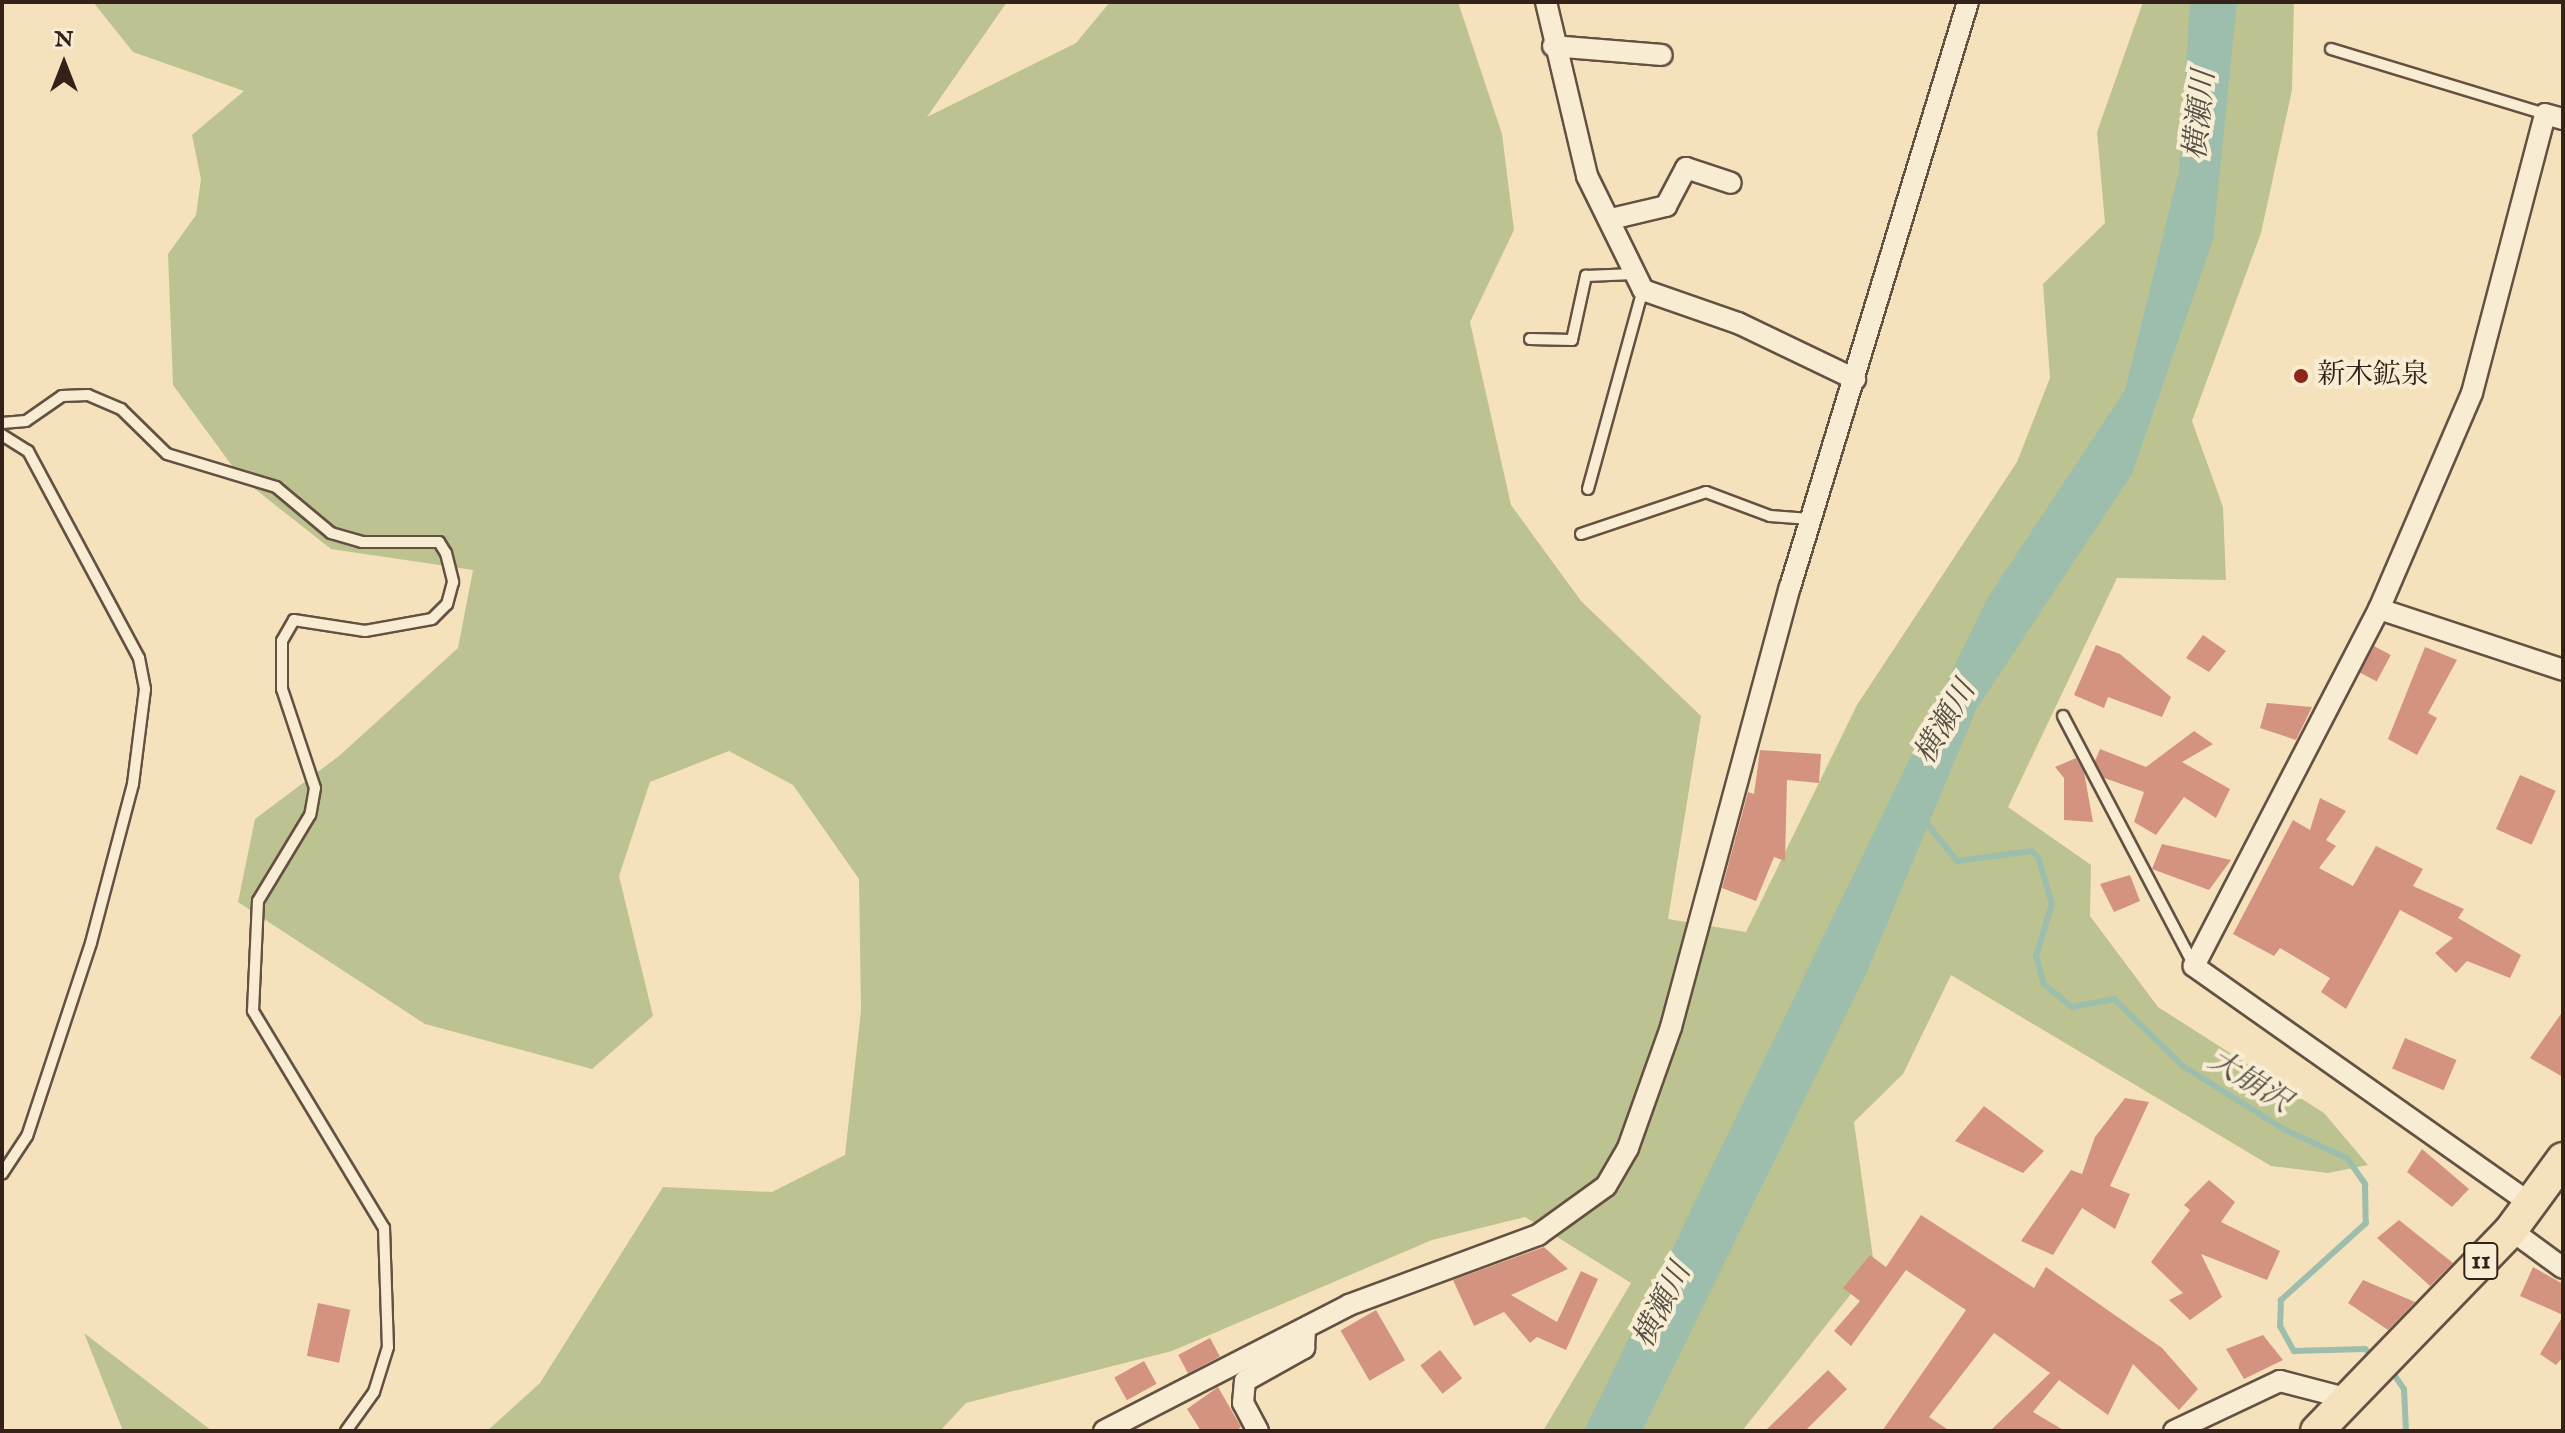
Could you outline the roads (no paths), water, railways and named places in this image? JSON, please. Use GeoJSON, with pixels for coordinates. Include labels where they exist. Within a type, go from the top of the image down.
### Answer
{"type":"FeatureCollection","features":[{"type":"Feature","properties":{"kind":"main road","name":"11"},"geometry":{"type":"LineString","coordinates":[[2317,1431],[2511,1230],[2563,1159]]}},
{"type":"Feature","properties":{"kind":"street"},"geometry":{"type":"LineString","coordinates":[[1546,2],[1553,46],[1587,176],[1611,219],[1638,282],[1738,323],[1855,379]]}},
{"type":"Feature","properties":{"kind":"street"},"geometry":{"type":"LineString","coordinates":[[1104,1431],[1305,1330],[1436,1269],[1538,1235],[1606,1186],[1662,1057],[1810,519],[1968,2]]}},
{"type":"Feature","properties":{"kind":"street"},"geometry":{"type":"LineString","coordinates":[[1553,46],[1662,55]]}},
{"type":"Feature","properties":{"kind":"street"},"geometry":{"type":"LineString","coordinates":[[2531,1204],[2194,966],[2379,609],[2472,393],[2554,116]]}},
{"type":"Feature","properties":{"kind":"street"},"geometry":{"type":"LineString","coordinates":[[1611,219],[1666,206],[1686,168],[1731,183]]}},
{"type":"Feature","properties":{"kind":"street"},"geometry":{"type":"LineString","coordinates":[[2379,609],[2563,670]]}},
{"type":"Feature","properties":{"kind":"street"},"geometry":{"type":"LineString","coordinates":[[2511,1230],[2563,1268]]}},
{"type":"Feature","properties":{"kind":"street"},"geometry":{"type":"LineString","coordinates":[[1258,1431],[1243,1403],[1245,1381],[1304,1348],[1305,1330]]}},
{"type":"Feature","properties":{"kind":"street"},"geometry":{"type":"LineString","coordinates":[[2174,1431],[2280,1381],[2358,1390]]}},
{"type":"Feature","properties":{"kind":"lane"},"geometry":{"type":"LineString","coordinates":[[2331,49],[2554,116]]}},
{"type":"Feature","properties":{"kind":"lane"},"geometry":{"type":"LineString","coordinates":[[1530,339],[1572,340],[1586,276],[1638,282],[1588,489]]}},
{"type":"Feature","properties":{"kind":"lane"},"geometry":{"type":"LineString","coordinates":[[2,423],[26,421],[62,396],[88,395],[121,409],[167,454],[276,487],[331,533],[362,542],[439,542],[446,553],[453,582],[447,604],[432,619],[365,631],[294,620],[282,641],[282,689],[315,788],[310,815],[258,901],[253,1011],[384,1228],[388,1347],[374,1392],[346,1431]]}},
{"type":"Feature","properties":{"kind":"lane"},"geometry":{"type":"LineString","coordinates":[[2,435],[28,451],[139,658],[145,689],[133,784],[91,943],[27,1136],[2,1174]]}},
{"type":"Feature","properties":{"kind":"lane"},"geometry":{"type":"LineString","coordinates":[[1581,534],[1706,492],[1770,516],[1810,519]]}},
{"type":"Feature","properties":{"kind":"lane"},"geometry":{"type":"LineString","coordinates":[[2063,716],[2194,966]]}},
{"type":"Feature","properties":{"kind":"water","name":"横瀬川"},"geometry":{"type":"Polygon","coordinates":[[[2190,2],[2237,2],[2213,240],[2132,474],[1976,710],[1867,972],[1642,1431],[1584,1431],[1988,597],[2125,390],[2179,171],[2190,2]]]}},
{"type":"Feature","properties":{"kind":"waterway","name":"大崩沢"},"geometry":{"type":"LineString","coordinates":[[1925,821],[1957,861],[2031,851],[2038,857],[2052,904],[2036,956],[2043,983],[2072,1007],[2114,999],[2183,1066],[2285,1130],[2347,1158],[2365,1184],[2366,1223],[2281,1300],[2280,1326],[2294,1351],[2365,1349],[2373,1356]]}},
{"type":"Feature","properties":{"kind":"waterway","name":"大崩沢"},"geometry":{"type":"LineString","coordinates":[[2391,1370],[2404,1389],[2406,1431]]}},
{"type":"Feature","properties":{"kind":"place","name":"新木鉱泉"},"geometry":{"type":"Point","coordinates":[2301,376]}}]}
